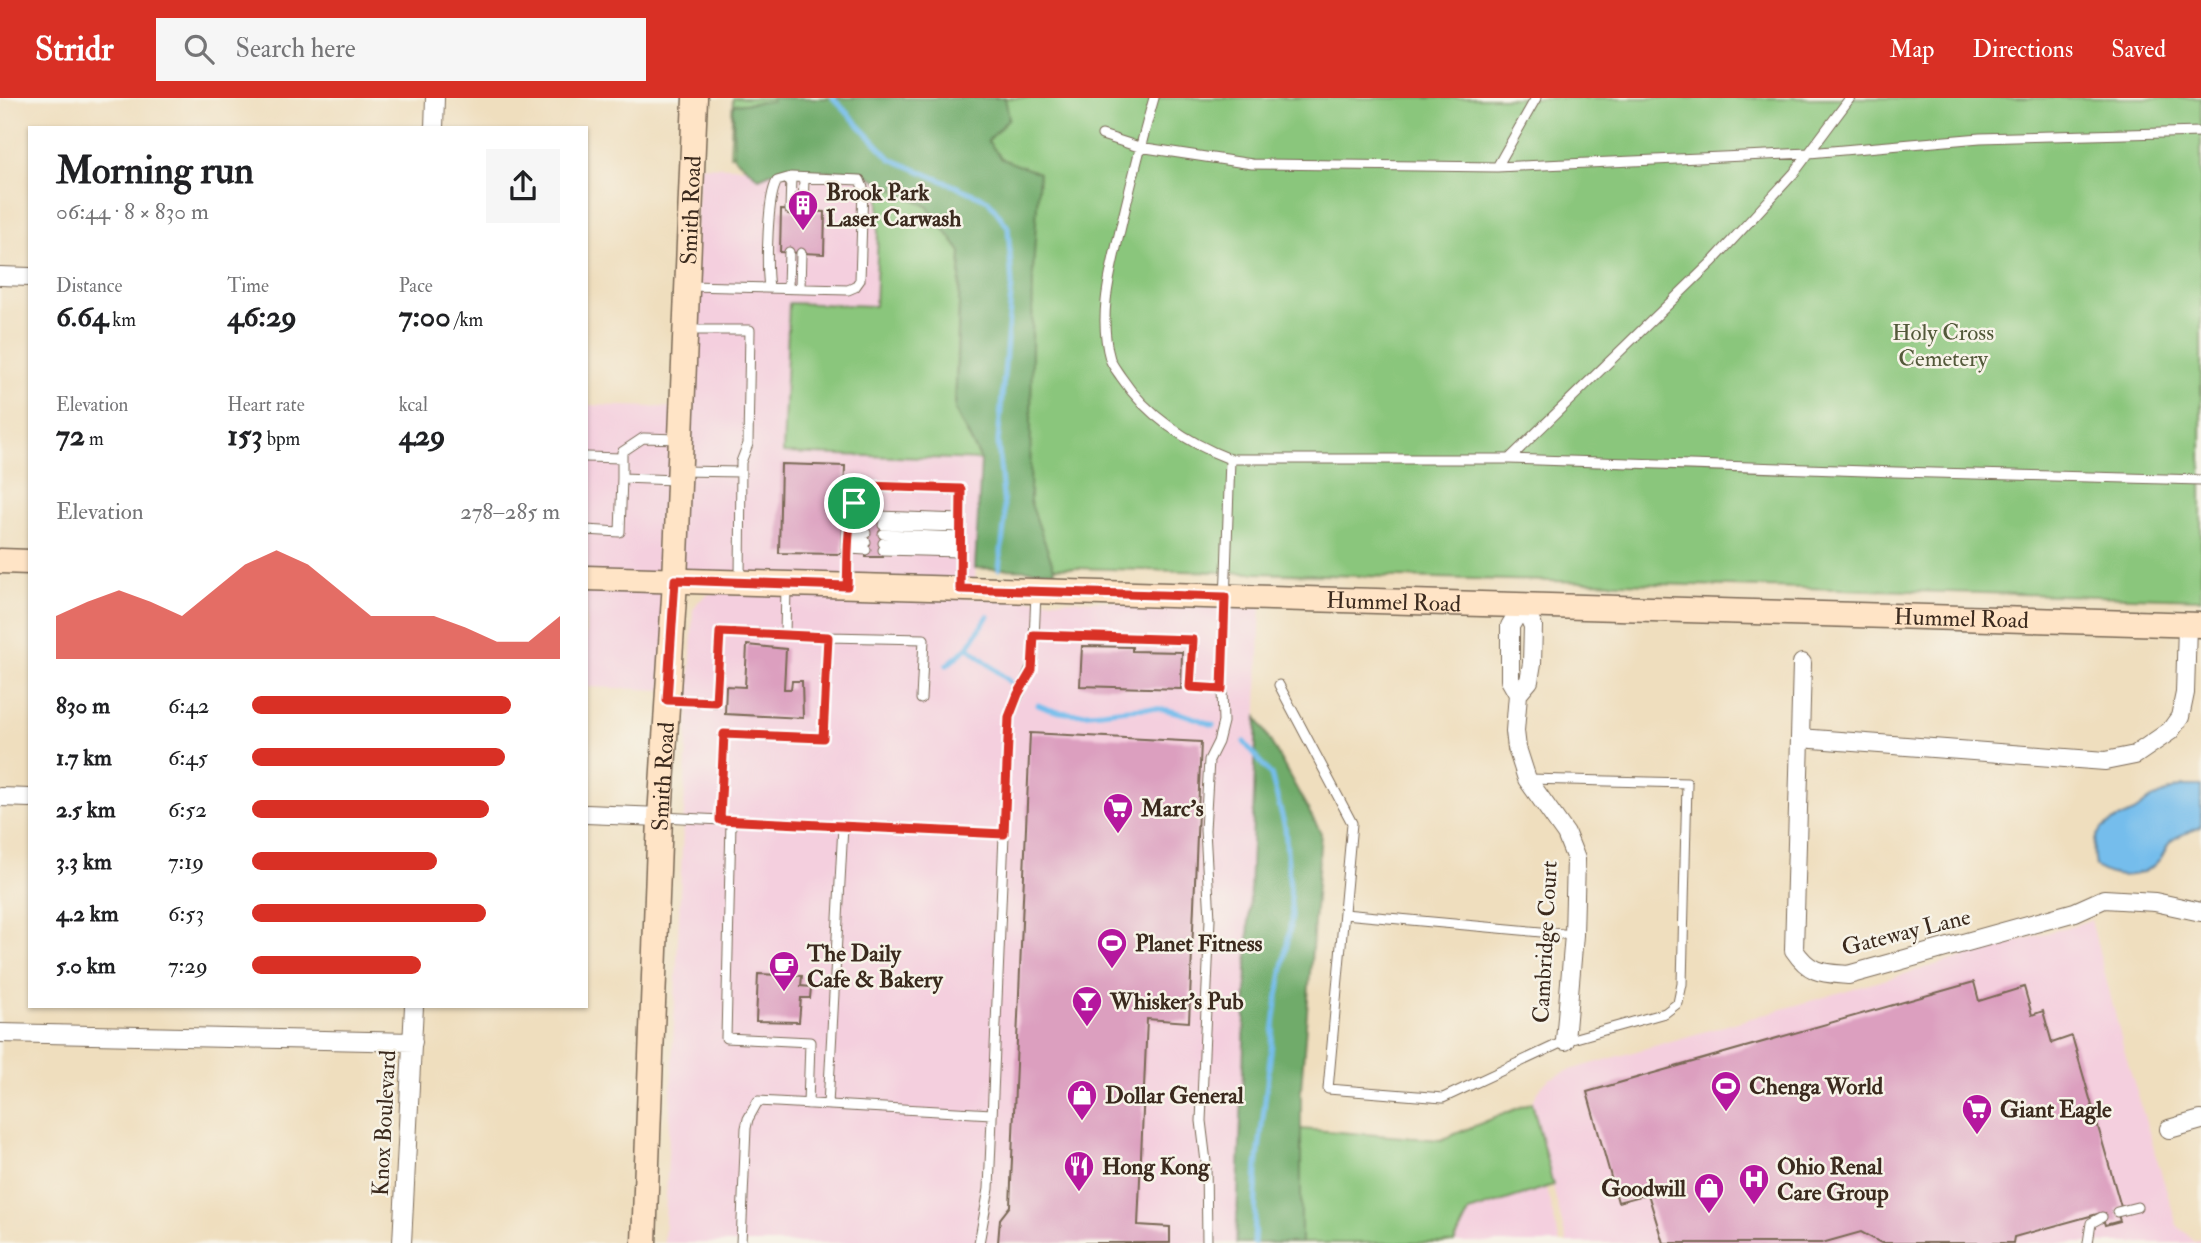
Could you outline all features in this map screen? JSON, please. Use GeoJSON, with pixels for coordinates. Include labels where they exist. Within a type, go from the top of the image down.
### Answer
{"type":"FeatureCollection","features":[{"type":"Feature","properties":{"kind":"street"},"geometry":{"type":"LineString","coordinates":[[434,126],[435,98]]}},
{"type":"Feature","properties":{"kind":"street","name":"Smith Road"},"geometry":{"type":"LineString","coordinates":[[644,1243],[660,817],[675,580],[695,98]]}},
{"type":"Feature","properties":{"kind":"street"},"geometry":{"type":"LineString","coordinates":[[0,276],[28,277]]}},
{"type":"Feature","properties":{"kind":"street"},"geometry":{"type":"LineString","coordinates":[[0,561],[28,562]]}},
{"type":"Feature","properties":{"kind":"street","name":"Hummel Road"},"geometry":{"type":"LineString","coordinates":[[588,578],[2194,625]]}},
{"type":"Feature","properties":{"kind":"street","name":"Cambridge Court"},"geometry":{"type":"LineString","coordinates":[[1523,605],[1533,626],[1532,663],[1529,681],[1518,694],[1515,732],[1517,748],[1527,779],[1559,822],[1573,847],[1577,878],[1565,1041]]}},
{"type":"Feature","properties":{"kind":"street"},"geometry":{"type":"LineString","coordinates":[[1800,738],[2105,761],[2135,755],[2171,731],[2193,693],[2194,625]]}},
{"type":"Feature","properties":{"kind":"street","name":"Gateway Lane"},"geometry":{"type":"LineString","coordinates":[[1802,663],[1794,950],[1802,963],[1818,973],[1849,975],[1910,960],[2075,912],[2104,899],[2155,902],[2201,912]]}},
{"type":"Feature","properties":{"kind":"street"},"geometry":{"type":"LineString","coordinates":[[0,797],[28,798]]}},
{"type":"Feature","properties":{"kind":"street"},"geometry":{"type":"LineString","coordinates":[[588,814],[660,817]]}},
{"type":"Feature","properties":{"kind":"street","name":"Knox Boulevard"},"geometry":{"type":"LineString","coordinates":[[402,1243],[414,1008]]}},
{"type":"Feature","properties":{"kind":"street"},"geometry":{"type":"LineString","coordinates":[[0,1032],[413,1042]]}},
{"type":"Feature","properties":{"kind":"street"},"geometry":{"type":"LineString","coordinates":[[2169,1129],[2201,1120]]}},
{"type":"Feature","properties":{"kind":"lane"},"geometry":{"type":"LineString","coordinates":[[1154,98],[1139,147],[1108,278],[1104,329],[1111,362],[1131,392],[1160,419],[1211,451],[1230,458],[1509,458],[2201,480]]}},
{"type":"Feature","properties":{"kind":"lane"},"geometry":{"type":"LineString","coordinates":[[1497,167],[1535,98]]}},
{"type":"Feature","properties":{"kind":"lane"},"geometry":{"type":"LineString","coordinates":[[1509,458],[1713,261],[1794,173],[1850,98]]}},
{"type":"Feature","properties":{"kind":"lane"},"geometry":{"type":"LineString","coordinates":[[1102,135],[1139,147],[1251,164],[1497,167],[1809,153],[1980,138],[2201,132]]}},
{"type":"Feature","properties":{"kind":"lane"},"geometry":{"type":"LineString","coordinates":[[687,286],[848,290],[855,288],[860,281],[863,188],[860,180],[791,177],[777,181],[772,195],[767,266],[769,287]]}},
{"type":"Feature","properties":{"kind":"lane"},"geometry":{"type":"LineString","coordinates":[[790,210],[791,177]]}},
{"type":"Feature","properties":{"kind":"lane"},"geometry":{"type":"LineString","coordinates":[[803,211],[804,178]]}},
{"type":"Feature","properties":{"kind":"lane"},"geometry":{"type":"LineString","coordinates":[[788,287],[789,252]]}},
{"type":"Feature","properties":{"kind":"lane"},"geometry":{"type":"LineString","coordinates":[[800,288],[801,253]]}},
{"type":"Feature","properties":{"kind":"lane"},"geometry":{"type":"LineString","coordinates":[[685,330],[750,330],[748,444],[741,462],[740,582]]}},
{"type":"Feature","properties":{"kind":"lane"},"geometry":{"type":"LineString","coordinates":[[588,530],[620,531],[622,452],[643,438],[681,439]]}},
{"type":"Feature","properties":{"kind":"lane"},"geometry":{"type":"LineString","coordinates":[[588,457],[622,458]]}},
{"type":"Feature","properties":{"kind":"lane"},"geometry":{"type":"LineString","coordinates":[[1207,1243],[1206,1161],[1200,1121],[1210,919],[1205,830],[1209,760],[1223,722],[1230,458]]}},
{"type":"Feature","properties":{"kind":"lane"},"geometry":{"type":"LineString","coordinates":[[622,478],[741,472]]}},
{"type":"Feature","properties":{"kind":"lane"},"geometry":{"type":"LineString","coordinates":[[847,586],[850,533],[858,493],[866,486],[961,489],[960,589]]}},
{"type":"Feature","properties":{"kind":"lane"},"geometry":{"type":"LineString","coordinates":[[850,533],[960,536]]}},
{"type":"Feature","properties":{"kind":"lane"},"geometry":{"type":"LineString","coordinates":[[850,533],[866,537],[850,533]]}},
{"type":"Feature","properties":{"kind":"lane"},"geometry":{"type":"LineString","coordinates":[[960,536],[883,538],[960,536]]}},
{"type":"Feature","properties":{"kind":"lane"},"geometry":{"type":"LineString","coordinates":[[785,635],[786,584]]}},
{"type":"Feature","properties":{"kind":"lane"},"geometry":{"type":"LineString","coordinates":[[979,1243],[989,1189],[1009,717],[1032,670],[1036,591]]}},
{"type":"Feature","properties":{"kind":"lane"},"geometry":{"type":"LineString","coordinates":[[667,700],[716,702],[720,632],[924,639],[921,699]]}},
{"type":"Feature","properties":{"kind":"lane"},"geometry":{"type":"LineString","coordinates":[[1034,635],[1193,640],[1190,687],[1222,689]]}},
{"type":"Feature","properties":{"kind":"lane"},"geometry":{"type":"LineString","coordinates":[[720,820],[724,734],[823,738],[828,637]]}},
{"type":"Feature","properties":{"kind":"lane"},"geometry":{"type":"LineString","coordinates":[[1279,685],[1352,823],[1328,1088],[1443,1098],[1565,1041],[1665,1013],[1678,1003],[1682,984],[1687,783],[1527,779]]}},
{"type":"Feature","properties":{"kind":"lane"},"geometry":{"type":"LineString","coordinates":[[660,817],[1004,834]]}},
{"type":"Feature","properties":{"kind":"lane"},"geometry":{"type":"LineString","coordinates":[[732,821],[726,1038],[810,1042],[807,1104]]}},
{"type":"Feature","properties":{"kind":"lane"},"geometry":{"type":"LineString","coordinates":[[828,1105],[843,826]]}},
{"type":"Feature","properties":{"kind":"lane"},"geometry":{"type":"LineString","coordinates":[[1345,914],[1574,935]]}},
{"type":"Feature","properties":{"kind":"lane"},"geometry":{"type":"LineString","coordinates":[[741,1243],[748,1119],[758,1101],[992,1114]]}},
{"type":"Feature","properties":{"kind":"lane"},"geometry":{"type":"LineString","coordinates":[[2117,1212],[2137,1207]]}},
{"type":"Feature","properties":{"kind":"lane"},"geometry":{"type":"LineString","coordinates":[[2088,1243],[2091,1223],[2102,1217]]}},
{"type":"Feature","properties":{"kind":"shaded area"},"geometry":{"type":"Polygon","coordinates":[[[699,166],[859,171],[880,182],[875,306],[789,303],[783,453],[981,460],[975,583],[668,574],[663,690],[588,687],[588,405],[687,408],[699,166]]]}},
{"type":"Feature","properties":{"kind":"shaded area"},"geometry":{"type":"Polygon","coordinates":[[[710,593],[1261,604],[1236,1243],[664,1243],[693,610],[698,602],[710,593]]]}},
{"type":"Feature","properties":{"kind":"shaded area"},"geometry":{"type":"Polygon","coordinates":[[[2091,920],[2125,1053],[2177,1225],[2194,1241],[2201,1239],[2201,1243],[1567,1243],[1532,1102],[1549,1079],[1567,1071],[2091,920]]]}},
{"type":"Feature","properties":{"kind":"shaded area"},"geometry":{"type":"Polygon","coordinates":[[[1546,1188],[1560,1243],[1454,1243],[1468,1212],[1546,1188]]]}},
{"type":"Feature","properties":{"kind":"green space","name":"Holy Cross Cemetery"},"geometry":{"type":"Polygon","coordinates":[[[733,98],[2201,98],[2201,599],[1001,566],[1018,173],[730,155],[733,98]]]}},
{"type":"Feature","properties":{"kind":"green space"},"geometry":{"type":"Polygon","coordinates":[[[771,98],[1005,98],[1009,118],[988,141],[1002,159],[1039,173],[1033,272],[1030,501],[1055,571],[975,568],[981,460],[955,410],[961,252],[927,206],[859,171],[773,172],[759,178],[734,157],[733,105],[772,101],[771,98]]]}},
{"type":"Feature","properties":{"kind":"green space"},"geometry":{"type":"Polygon","coordinates":[[[880,182],[927,206],[961,252],[955,410],[981,460],[783,453],[789,303],[875,306],[880,182]]]}},
{"type":"Feature","properties":{"kind":"green space"},"geometry":{"type":"Polygon","coordinates":[[[1257,717],[1321,833],[1301,1089],[1301,1243],[1236,1243],[1257,717]]]}},
{"type":"Feature","properties":{"kind":"green space"},"geometry":{"type":"Polygon","coordinates":[[[1532,1102],[1553,1185],[1469,1212],[1454,1243],[1301,1243],[1301,1129],[1441,1140],[1532,1102]]]}},
{"type":"Feature","properties":{"kind":"water"},"geometry":{"type":"Polygon","coordinates":[[[2183,786],[2201,786],[2201,827],[2174,839],[2153,866],[2137,874],[2111,874],[2095,866],[2094,844],[2101,830],[2156,797],[2183,786]]]}},
{"type":"Feature","properties":{"kind":"building","name":"Brook Park Laser Carwash"},"geometry":{"type":"Polygon","coordinates":[[[781,210],[825,212],[824,254],[780,252],[781,210]]]}},
{"type":"Feature","properties":{"kind":"building"},"geometry":{"type":"Polygon","coordinates":[[[781,464],[845,466],[842,554],[779,553],[781,464]]]}},
{"type":"Feature","properties":{"kind":"building"},"geometry":{"type":"Polygon","coordinates":[[[866,516],[883,516],[883,557],[866,557],[866,516]]]}},
{"type":"Feature","properties":{"kind":"building"},"geometry":{"type":"Polygon","coordinates":[[[747,645],[786,649],[784,689],[791,689],[792,681],[802,681],[803,718],[725,714],[726,686],[745,687],[747,645]]]}},
{"type":"Feature","properties":{"kind":"building"},"geometry":{"type":"Polygon","coordinates":[[[1082,646],[1182,652],[1181,689],[1080,686],[1082,646]]]}},
{"type":"Feature","properties":{"kind":"building"},"geometry":{"type":"Polygon","coordinates":[[[1030,733],[1201,742],[1189,1022],[1147,1019],[1138,1225],[1170,1227],[1170,1243],[998,1243],[1000,1219],[1010,1206],[1030,733]]]}},
{"type":"Feature","properties":{"kind":"building","name":"The Daily Cafe & Bakery"},"geometry":{"type":"Polygon","coordinates":[[[758,974],[802,976],[801,986],[811,987],[810,998],[801,998],[799,1022],[756,1021],[758,974]]]}},
{"type":"Feature","properties":{"kind":"building"},"geometry":{"type":"Polygon","coordinates":[[[1974,982],[1979,1001],[2024,987],[2032,1015],[2043,1011],[2052,1043],[2072,1036],[2121,1207],[2116,1209],[2120,1221],[2105,1225],[2101,1213],[2014,1237],[2013,1243],[1881,1243],[1861,1232],[1822,1243],[1663,1243],[1648,1194],[1618,1202],[1587,1092],[1974,982]]]}},
{"type":"Feature","properties":{"kind":"waterway"},"geometry":{"type":"LineString","coordinates":[[833,98],[891,159],[988,200],[1008,227],[1012,284],[998,442],[1005,519],[999,569]]}},
{"type":"Feature","properties":{"kind":"waterway"},"geometry":{"type":"LineString","coordinates":[[988,616],[968,647],[1010,682]]}},
{"type":"Feature","properties":{"kind":"waterway"},"geometry":{"type":"LineString","coordinates":[[947,665],[968,647]]}},
{"type":"Feature","properties":{"kind":"waterway"},"geometry":{"type":"LineString","coordinates":[[1038,705],[1080,714],[1150,708],[1182,714],[1213,725]]}},
{"type":"Feature","properties":{"kind":"waterway"},"geometry":{"type":"LineString","coordinates":[[1244,742],[1271,775],[1285,827],[1292,916],[1277,1001],[1257,1167],[1254,1243]]}},
{"type":"Feature","properties":{"kind":"place","name":"Brook Park Laser Carwash"},"geometry":{"type":"Point","coordinates":[803,232]}},
{"type":"Feature","properties":{"kind":"place","name":"Marc's"},"geometry":{"type":"Point","coordinates":[1118,835]}},
{"type":"Feature","properties":{"kind":"place","name":"Planet Fitness"},"geometry":{"type":"Point","coordinates":[1112,970]}},
{"type":"Feature","properties":{"kind":"place","name":"The Daily Cafe & Bakery"},"geometry":{"type":"Point","coordinates":[784,993]}},
{"type":"Feature","properties":{"kind":"place","name":"Whisker's Pub"},"geometry":{"type":"Point","coordinates":[1087,1028]}},
{"type":"Feature","properties":{"kind":"place","name":"Chenga World"},"geometry":{"type":"Point","coordinates":[1726,1113]}},
{"type":"Feature","properties":{"kind":"place","name":"Dollar General"},"geometry":{"type":"Point","coordinates":[1082,1122]}},
{"type":"Feature","properties":{"kind":"place","name":"Giant Eagle"},"geometry":{"type":"Point","coordinates":[1977,1136]}},
{"type":"Feature","properties":{"kind":"place","name":"Hong Kong"},"geometry":{"type":"Point","coordinates":[1079,1193]}},
{"type":"Feature","properties":{"kind":"place","name":"Ohio Renal Care Group"},"geometry":{"type":"Point","coordinates":[1754,1206]}},
{"type":"Feature","properties":{"kind":"place","name":"Goodwill"},"geometry":{"type":"Point","coordinates":[1709,1215]}},
{"type":"Feature","properties":{"kind":"route"},"geometry":{"type":"LineString","coordinates":[[866,486],[961,489],[960,589],[1225,597],[1222,689],[1190,687],[1193,640],[1034,635],[1032,670],[1013,704],[1009,717],[1004,834],[720,820],[724,734],[823,738],[828,637],[720,632],[716,702],[667,700],[675,580],[847,586],[854,503],[858,493],[866,486]]}}]}
